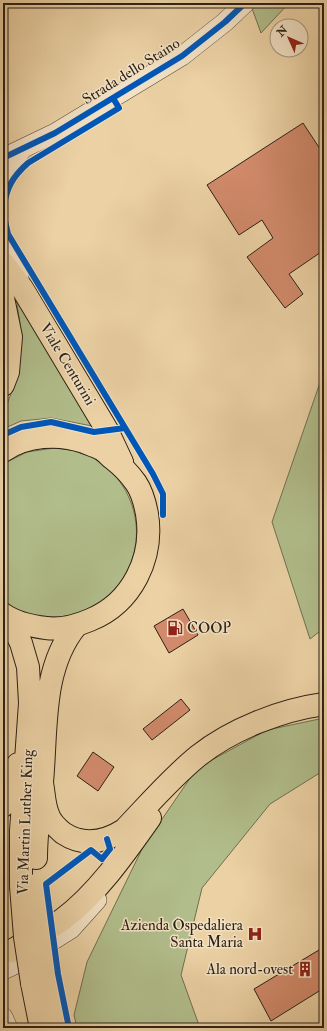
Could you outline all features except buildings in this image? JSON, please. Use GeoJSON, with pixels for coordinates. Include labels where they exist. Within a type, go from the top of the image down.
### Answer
{"type":"FeatureCollection","features":[{"type":"Feature","properties":{"kind":"main road","name":"Viale Centurini"},"geometry":{"type":"LineString","coordinates":[[3,263],[22,288],[107,430],[126,469]]}},
{"type":"Feature","properties":{"kind":"main road"},"geometry":{"type":"LineString","coordinates":[[3,385],[8,372],[11,337],[4,300]]}},
{"type":"Feature","properties":{"kind":"main road"},"geometry":{"type":"LineString","coordinates":[[3,451],[11,446],[41,437],[72,438],[101,449],[126,469],[136,484],[144,501],[149,528],[146,555],[136,580],[121,600],[100,616],[76,626],[53,629],[31,626],[6,616]]}},
{"type":"Feature","properties":{"kind":"main road","name":"Via Martin Luther King"},"geometry":{"type":"LineString","coordinates":[[6,616],[21,643],[28,667],[30,703],[21,831],[28,886]]}},
{"type":"Feature","properties":{"kind":"main road","name":"Via Martin Luther King"},"geometry":{"type":"LineString","coordinates":[[56,1028],[25,937],[28,886],[42,783],[48,700],[55,664],[68,636],[76,626]]}},
{"type":"Feature","properties":{"kind":"main road"},"geometry":{"type":"LineString","coordinates":[[42,783],[48,814],[57,828],[70,837],[84,842],[100,842],[113,837],[124,830],[181,771],[199,755],[233,732],[283,713],[324,704]]}},
{"type":"Feature","properties":{"kind":"main road"},"geometry":{"type":"LineString","coordinates":[[3,952],[11,951],[63,919],[89,896],[128,849],[152,814],[233,732]]}},
{"type":"Feature","properties":{"kind":"main road"},"geometry":{"type":"LineString","coordinates":[[3,806],[27,740]]}},
{"type":"Feature","properties":{"kind":"main road","name":"Via Martin Luther King"},"geometry":{"type":"LineString","coordinates":[[40,982],[41,1028]]}},
{"type":"Feature","properties":{"kind":"street","name":"Strada dello Staino"},"geometry":{"type":"LineString","coordinates":[[3,158],[55,133],[182,56],[245,3]]}},
{"type":"Feature","properties":{"kind":"street","name":"Strada dello Staino"},"geometry":{"type":"LineString","coordinates":[[3,153],[22,150]]}},
{"type":"Feature","properties":{"kind":"street","name":"Strada dello Staino"},"geometry":{"type":"LineString","coordinates":[[3,175],[22,150]]}},
{"type":"Feature","properties":{"kind":"street"},"geometry":{"type":"LineString","coordinates":[[3,243],[14,263],[22,288]]}},
{"type":"Feature","properties":{"kind":"street"},"geometry":{"type":"LineString","coordinates":[[3,970],[12,966],[71,929],[96,902],[112,879],[128,849]]}},
{"type":"Feature","properties":{"kind":"street"},"geometry":{"type":"LineString","coordinates":[[3,1017],[8,1028]]}},
{"type":"Feature","properties":{"kind":"street"},"geometry":{"type":"LineString","coordinates":[[3,1023],[8,1028]]}},
{"type":"Feature","properties":{"kind":"green space"},"geometry":{"type":"Polygon","coordinates":[[[250,3],[289,3],[275,18],[269,18],[269,24],[261,33],[250,3]]]}},
{"type":"Feature","properties":{"kind":"green space"},"geometry":{"type":"Polygon","coordinates":[[[16,297],[92,426],[51,418],[21,421],[3,429],[3,415],[18,375],[22,337],[16,297]]]}},
{"type":"Feature","properties":{"kind":"green space"},"geometry":{"type":"Polygon","coordinates":[[[324,371],[324,628],[310,639],[272,522],[324,371]]]}},
{"type":"Feature","properties":{"kind":"green space"},"geometry":{"type":"Polygon","coordinates":[[[54,448],[75,451],[91,457],[109,469],[116,477],[123,486],[130,500],[136,521],[136,542],[131,562],[122,580],[109,595],[92,607],[73,615],[51,617],[26,613],[8,605],[3,601],[3,464],[27,452],[54,448]]]}},
{"type":"Feature","properties":{"kind":"green space"},"geometry":{"type":"Polygon","coordinates":[[[324,718],[324,773],[318,774],[270,804],[202,888],[181,975],[200,1028],[77,1028],[74,1015],[87,962],[143,847],[197,768],[267,730],[324,718]]]}},
{"type":"Feature","properties":{"kind":"cycle path"},"geometry":{"type":"LineString","coordinates":[[3,158],[55,133],[182,56],[225,22],[245,3]]}},
{"type":"Feature","properties":{"kind":"cycle path"},"geometry":{"type":"LineString","coordinates":[[3,209],[6,195],[11,184],[22,168],[119,108],[113,98]]}},
{"type":"Feature","properties":{"kind":"cycle path"},"geometry":{"type":"LineString","coordinates":[[3,212],[8,234],[153,474],[163,494],[163,515]]}},
{"type":"Feature","properties":{"kind":"cycle path"},"geometry":{"type":"LineString","coordinates":[[3,435],[21,427],[51,422],[94,432],[125,428]]}},
{"type":"Feature","properties":{"kind":"cycle path"},"geometry":{"type":"LineString","coordinates":[[69,1028],[58,974],[46,884],[91,850],[102,859],[110,849],[107,839]]}},
{"type":"Feature","properties":{"kind":"place","name":"COOP"},"geometry":{"type":"Point","coordinates":[175,628]}},
{"type":"Feature","properties":{"kind":"place","name":"Azienda Ospedaliera Santa Maria"},"geometry":{"type":"Point","coordinates":[255,934]}},
{"type":"Feature","properties":{"kind":"place","name":"Ala nord-ovest"},"geometry":{"type":"Point","coordinates":[305,969]}}]}
